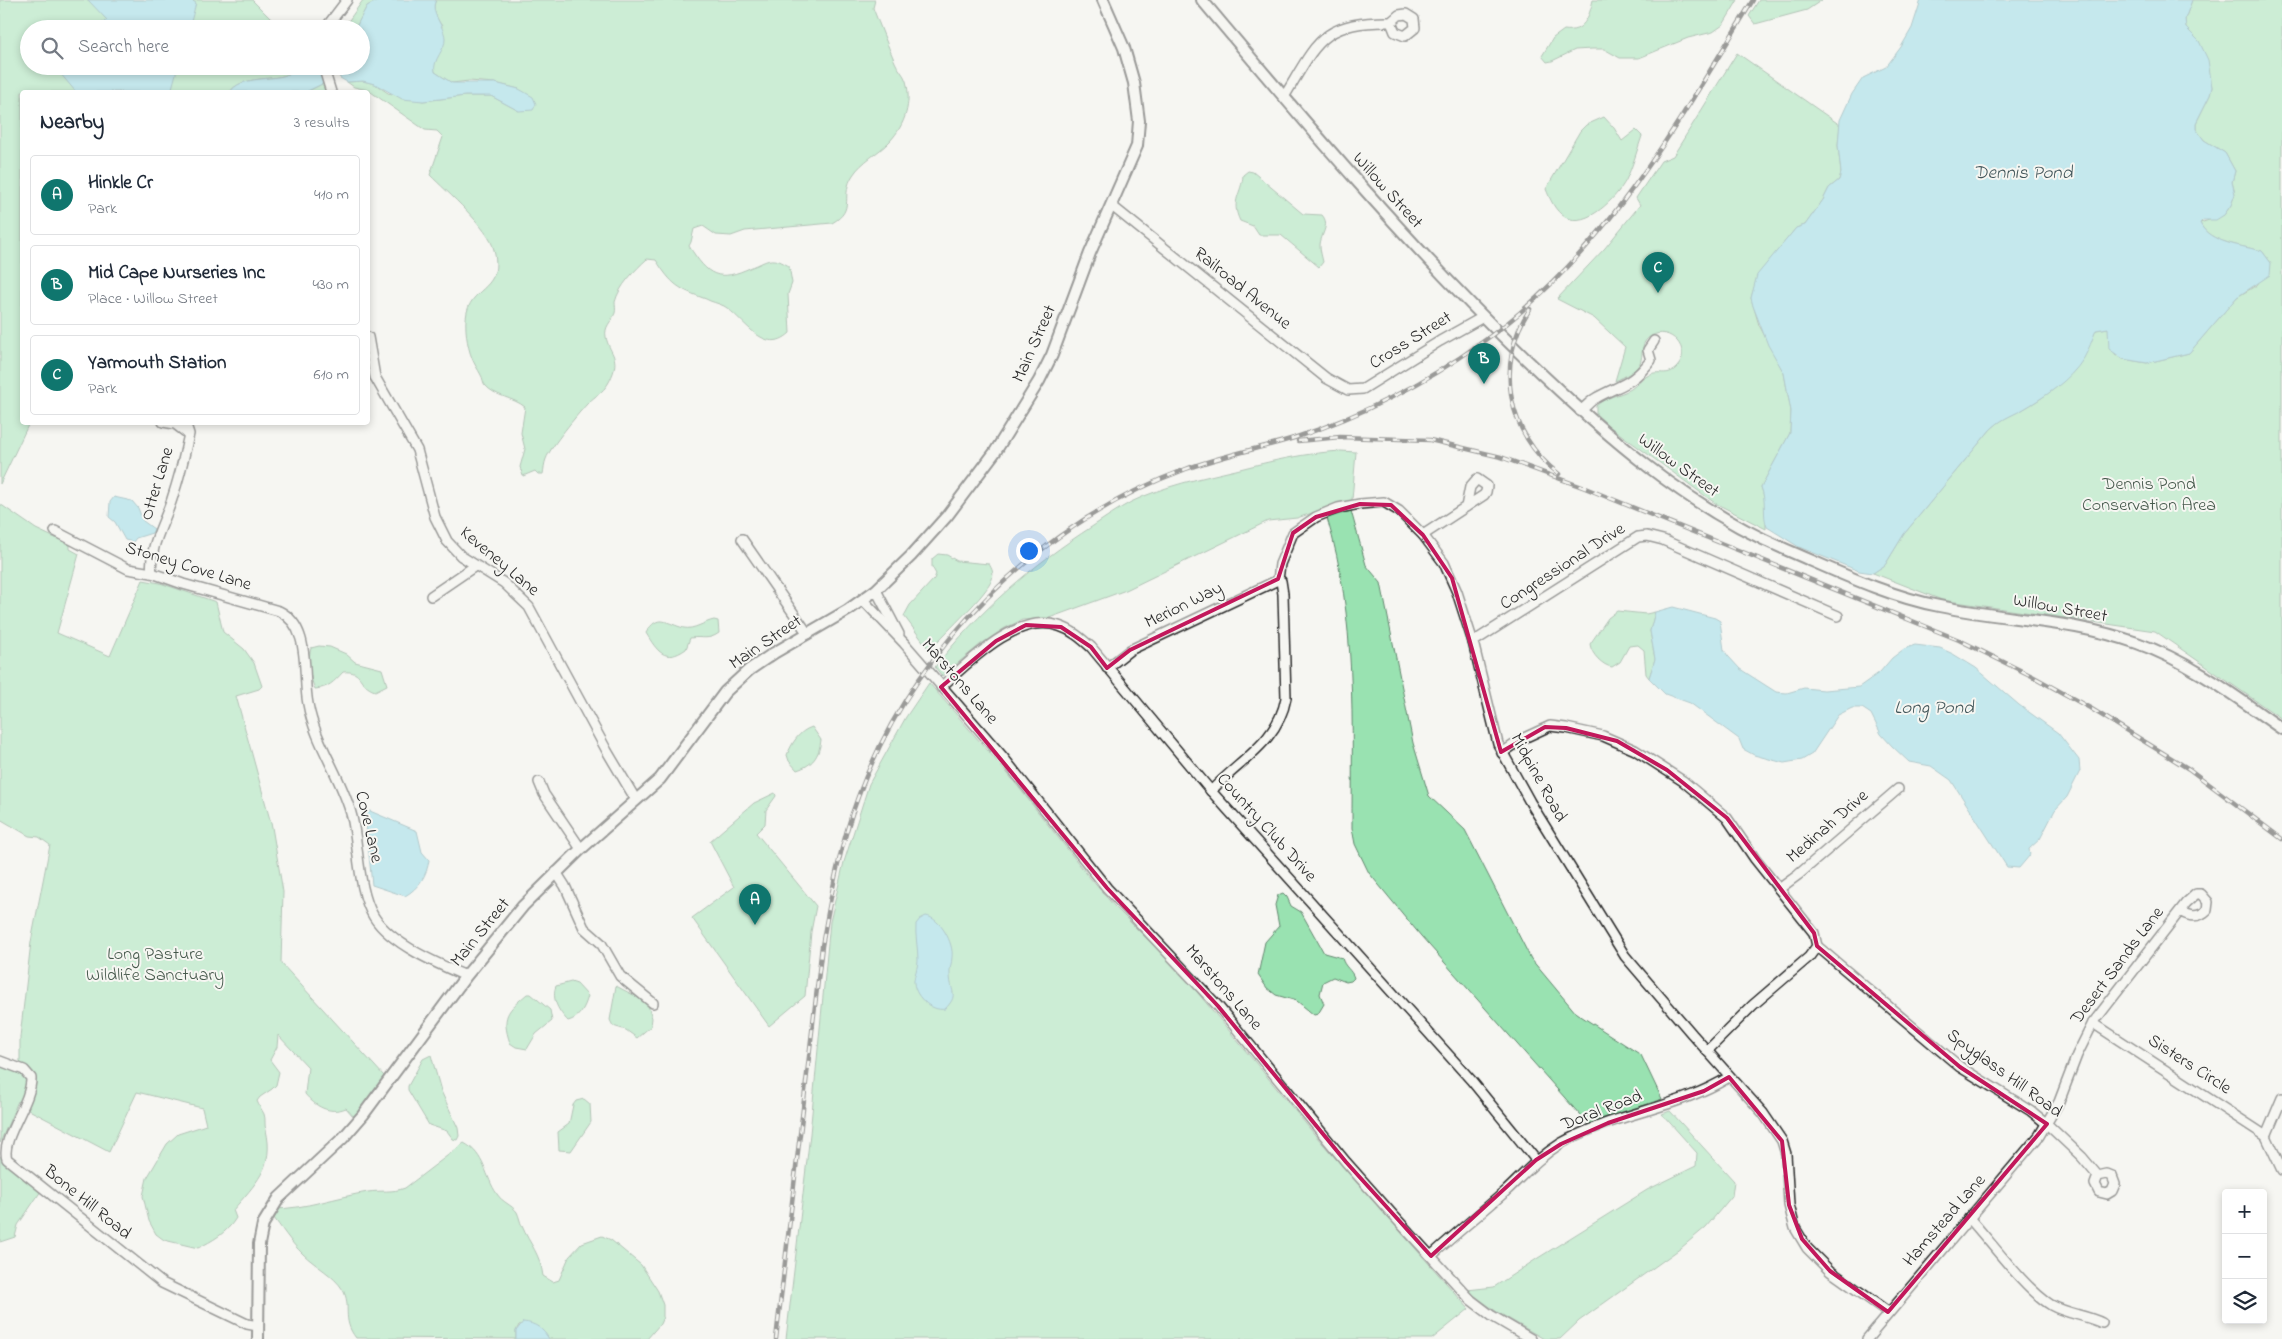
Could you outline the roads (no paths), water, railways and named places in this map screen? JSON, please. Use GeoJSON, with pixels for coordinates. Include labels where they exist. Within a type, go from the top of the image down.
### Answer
{"type":"FeatureCollection","features":[{"type":"Feature","properties":{"kind":"main road","name":"Main Street"},"geometry":{"type":"LineString","coordinates":[[258,1339],[259,1244],[268,1214],[286,1190],[343,1138],[357,1122],[466,976],[523,906],[580,849],[660,779],[725,692],[749,670],[863,600],[876,590],[911,556],[964,495],[995,452],[1039,382],[1058,343],[1090,253],[1134,154],[1139,121],[1136,92],[1129,62],[1103,0]]}},
{"type":"Feature","properties":{"kind":"main road","name":"Willow Street"},"geometry":{"type":"LineString","coordinates":[[1202,0],[1384,213],[1483,317],[1580,411],[1615,440],[1724,519],[1763,540],[1916,601],[1957,610],[2077,627],[2140,644],[2201,674],[2282,729]]}},
{"type":"Feature","properties":{"kind":"street"},"geometry":{"type":"LineString","coordinates":[[332,20],[347,0]]}},
{"type":"Feature","properties":{"kind":"street"},"geometry":{"type":"LineString","coordinates":[[1284,97],[1322,38],[1342,28],[1359,23],[1392,22]]}},
{"type":"Feature","properties":{"kind":"street"},"geometry":{"type":"LineString","coordinates":[[326,75],[330,90]]}},
{"type":"Feature","properties":{"kind":"street","name":"Railroad Avenue"},"geometry":{"type":"LineString","coordinates":[[1112,206],[1326,378],[1341,388],[1355,391]]}},
{"type":"Feature","properties":{"kind":"street","name":"Cross Street"},"geometry":{"type":"LineString","coordinates":[[1355,391],[1370,385],[1483,317]]}},
{"type":"Feature","properties":{"kind":"street"},"geometry":{"type":"LineString","coordinates":[[1580,411],[1596,398],[1638,377],[1653,363],[1648,350],[1654,341]]}},
{"type":"Feature","properties":{"kind":"street","name":"Keveney Lane"},"geometry":{"type":"LineString","coordinates":[[370,348],[375,377],[418,450],[430,502],[440,528],[452,548],[475,566],[504,583],[529,607],[607,751],[636,800]]}},
{"type":"Feature","properties":{"kind":"street","name":"Otter Lane"},"geometry":{"type":"LineString","coordinates":[[176,425],[189,434]]}},
{"type":"Feature","properties":{"kind":"street","name":"Otter Lane"},"geometry":{"type":"LineString","coordinates":[[152,573],[152,562],[158,538],[172,499],[189,434],[186,425]]}},
{"type":"Feature","properties":{"kind":"street","name":"Midpine Road"},"geometry":{"type":"LineString","coordinates":[[1211,791],[1228,773],[1272,734],[1284,712],[1286,698],[1283,594],[1281,581],[1278,580],[1280,564],[1293,533],[1316,517],[1338,508],[1384,502],[1399,511],[1423,535],[1440,557],[1452,578],[1473,642],[1488,710],[1502,752],[1530,802],[1625,956],[1763,1113],[1782,1141],[1788,1168],[1789,1205],[1795,1228],[1802,1239],[1819,1261],[1830,1271],[1888,1312]]}},
{"type":"Feature","properties":{"kind":"street"},"geometry":{"type":"LineString","coordinates":[[1423,535],[1466,507]]}},
{"type":"Feature","properties":{"kind":"street","name":"Stoney Cove Lane"},"geometry":{"type":"LineString","coordinates":[[55,531],[128,569],[152,573],[287,615]]}},
{"type":"Feature","properties":{"kind":"street","name":"Congressional Drive"},"geometry":{"type":"LineString","coordinates":[[1473,642],[1638,537],[1647,536],[1663,540],[1838,616]]}},
{"type":"Feature","properties":{"kind":"street"},"geometry":{"type":"LineString","coordinates":[[742,540],[808,634]]}},
{"type":"Feature","properties":{"kind":"street"},"geometry":{"type":"LineString","coordinates":[[431,596],[475,566]]}},
{"type":"Feature","properties":{"kind":"street","name":"Merion Way"},"geometry":{"type":"LineString","coordinates":[[1107,668],[1130,650],[1278,580]]}},
{"type":"Feature","properties":{"kind":"street","name":"Marstons Lane"},"geometry":{"type":"LineString","coordinates":[[876,590],[904,643]]}},
{"type":"Feature","properties":{"kind":"street","name":"Marstons Lane"},"geometry":{"type":"LineString","coordinates":[[863,600],[904,643],[1003,757],[1107,888],[1218,1006],[1346,1162],[1479,1307],[1531,1339]]}},
{"type":"Feature","properties":{"kind":"street","name":"Cove Lane"},"geometry":{"type":"LineString","coordinates":[[287,615],[293,620],[301,638],[307,702],[313,725],[349,804],[365,893],[373,916],[398,940],[436,962],[466,976]]}},
{"type":"Feature","properties":{"kind":"street","name":"Country Club Drive"},"geometry":{"type":"LineString","coordinates":[[941,687],[996,641],[1026,625],[1038,623],[1061,626],[1078,636],[1091,648],[1211,791],[1471,1080],[1536,1160]]}},
{"type":"Feature","properties":{"kind":"street"},"geometry":{"type":"LineString","coordinates":[[1502,752],[1524,738],[1550,726],[1618,741],[1667,770],[1718,809],[1732,824],[1755,859],[1814,933],[1817,946],[1809,957],[1753,1005],[1707,1050]]}},
{"type":"Feature","properties":{"kind":"street"},"geometry":{"type":"LineString","coordinates":[[539,782],[549,802],[580,849]]}},
{"type":"Feature","properties":{"kind":"street","name":"Medinah Drive"},"geometry":{"type":"LineString","coordinates":[[1779,889],[1798,875],[1898,788]]}},
{"type":"Feature","properties":{"kind":"street"},"geometry":{"type":"LineString","coordinates":[[556,872],[565,886],[584,928],[602,943],[620,976],[653,1003]]}},
{"type":"Feature","properties":{"kind":"street","name":"Desert Sands Lane"},"geometry":{"type":"LineString","coordinates":[[2047,1124],[2059,1102],[2077,1054],[2093,1023],[2180,911]]}},
{"type":"Feature","properties":{"kind":"street","name":"Spyglass Hill Road"},"geometry":{"type":"LineString","coordinates":[[1817,946],[1960,1067],[2031,1111],[2047,1124],[2082,1157],[2098,1176]]}},
{"type":"Feature","properties":{"kind":"street","name":"Sisters Circle"},"geometry":{"type":"LineString","coordinates":[[2093,1023],[2266,1136]]}},
{"type":"Feature","properties":{"kind":"street","name":"Bone Hill Road"},"geometry":{"type":"LineString","coordinates":[[0,1061],[24,1070],[31,1078],[28,1093],[5,1145],[7,1159],[162,1283],[247,1324],[258,1326]]}},
{"type":"Feature","properties":{"kind":"street","name":"Doral Road"},"geometry":{"type":"LineString","coordinates":[[1431,1256],[1506,1191],[1536,1160],[1560,1144],[1587,1131],[1704,1091],[1729,1076]]}},
{"type":"Feature","properties":{"kind":"street"},"geometry":{"type":"LineString","coordinates":[[2282,1098],[2266,1136],[2282,1170]]}},
{"type":"Feature","properties":{"kind":"street","name":"Hamstead Lane"},"geometry":{"type":"LineString","coordinates":[[1867,1339],[1888,1312],[2032,1146],[2047,1124]]}},
{"type":"Feature","properties":{"kind":"street"},"geometry":{"type":"LineString","coordinates":[[1970,1218],[2042,1298],[2058,1308],[2102,1323]]}},
{"type":"Feature","properties":{"kind":"water"},"geometry":{"type":"Polygon","coordinates":[[[88,0],[191,0],[196,3],[191,20],[107,20],[88,0]]]}},
{"type":"Feature","properties":{"kind":"water"},"geometry":{"type":"Polygon","coordinates":[[[379,0],[436,0],[434,9],[444,33],[445,42],[435,63],[435,72],[452,83],[495,83],[519,89],[533,97],[536,104],[533,110],[519,111],[491,96],[465,96],[423,101],[402,99],[375,84],[363,81],[347,82],[340,78],[339,75],[370,75],[370,20],[360,20],[367,6],[379,0]]]}},
{"type":"Feature","properties":{"kind":"water","name":"Dennis Pond"},"geometry":{"type":"Polygon","coordinates":[[[1921,0],[2192,0],[2185,19],[2186,28],[2199,41],[2208,60],[2212,87],[2196,123],[2196,129],[2204,140],[2225,153],[2235,171],[2232,182],[2235,194],[2231,205],[2224,215],[2216,220],[2203,220],[2200,223],[2204,230],[2218,239],[2262,251],[2271,263],[2270,275],[2237,297],[2189,353],[2147,363],[2123,359],[2109,349],[2108,328],[2096,330],[2084,358],[2072,374],[2048,394],[1990,430],[1904,534],[1885,565],[1873,573],[1859,571],[1799,547],[1767,527],[1761,487],[1790,433],[1791,411],[1784,373],[1768,345],[1751,298],[1757,275],[1796,228],[1805,225],[1829,188],[1839,180],[1841,173],[1838,145],[1840,120],[1852,94],[1863,78],[1886,67],[1901,47],[1912,28],[1921,0]]]}},
{"type":"Feature","properties":{"kind":"water"},"geometry":{"type":"Polygon","coordinates":[[[62,75],[176,75],[172,90],[74,90],[62,75]]]}},
{"type":"Feature","properties":{"kind":"water"},"geometry":{"type":"Polygon","coordinates":[[[322,75],[324,83],[310,90],[232,90],[247,81],[283,76],[322,75]]]}},
{"type":"Feature","properties":{"kind":"water"},"geometry":{"type":"Polygon","coordinates":[[[114,497],[132,501],[138,508],[143,521],[154,529],[152,533],[136,538],[133,542],[125,540],[115,522],[109,517],[110,502],[114,497]]]}},
{"type":"Feature","properties":{"kind":"water","name":"Long Pond"},"geometry":{"type":"Polygon","coordinates":[[[1673,607],[1720,621],[1724,650],[1728,656],[1740,669],[1776,692],[1787,693],[1804,688],[1824,690],[1859,687],[1880,672],[1892,658],[1904,649],[1915,645],[1940,648],[1976,668],[2019,705],[2058,733],[2079,760],[2080,771],[2067,797],[2055,810],[2040,839],[2029,849],[2030,855],[2019,868],[2007,867],[1951,780],[1931,766],[1909,762],[1881,734],[1871,714],[1862,708],[1852,708],[1838,715],[1812,754],[1802,760],[1784,763],[1754,755],[1743,749],[1739,739],[1690,703],[1665,694],[1649,678],[1655,659],[1650,631],[1655,612],[1673,607]]]}},
{"type":"Feature","properties":{"kind":"water"},"geometry":{"type":"Polygon","coordinates":[[[370,811],[417,831],[422,852],[429,860],[422,881],[405,896],[372,885],[365,814],[370,811]]]}},
{"type":"Feature","properties":{"kind":"water"},"geometry":{"type":"Polygon","coordinates":[[[926,916],[941,926],[951,945],[950,973],[953,997],[945,1009],[934,1008],[929,1005],[920,997],[914,986],[918,965],[916,924],[926,916]]]}},
{"type":"Feature","properties":{"kind":"water"},"geometry":{"type":"Polygon","coordinates":[[[523,1322],[539,1327],[549,1339],[516,1339],[516,1331],[523,1322]]]}},
{"type":"Feature","properties":{"kind":"railway"},"geometry":{"type":"LineString","coordinates":[[776,1339],[822,946],[841,852],[858,797],[882,742],[912,691],[947,642],[987,598],[1032,558],[1080,522],[1132,493],[1186,469],[1294,438],[1343,420],[1391,398],[1459,358],[1525,308],[1565,270],[1601,229],[1634,186],[1666,141],[1753,0]]}},
{"type":"Feature","properties":{"kind":"railway"},"geometry":{"type":"LineString","coordinates":[[1530,309],[1519,330],[1512,352],[1510,375],[1512,397],[1517,419],[1527,439],[1541,458],[1559,474]]}},
{"type":"Feature","properties":{"kind":"railway"},"geometry":{"type":"LineString","coordinates":[[1298,441],[1340,437],[1430,440],[1501,457],[1585,488],[1959,640],[2032,676],[2090,708],[2189,769],[2282,839]]}},
{"type":"Feature","properties":{"kind":"place","name":"Yarmouth Station"},"geometry":{"type":"Point","coordinates":[1658,293]}},
{"type":"Feature","properties":{"kind":"place","name":"Mid Cape Nurseries Inc"},"geometry":{"type":"Point","coordinates":[1484,384]}},
{"type":"Feature","properties":{"kind":"place","name":"Hinkle Cr"},"geometry":{"type":"Point","coordinates":[755,925]}},
{"type":"Feature","properties":{"kind":"park label","name":"Dennis Pond Conservation Area"},"geometry":{"type":"Point","coordinates":[2149,495]}},
{"type":"Feature","properties":{"kind":"park label","name":"Long Pasture Wildlife Sanctuary"},"geometry":{"type":"Point","coordinates":[155,965]}}]}
